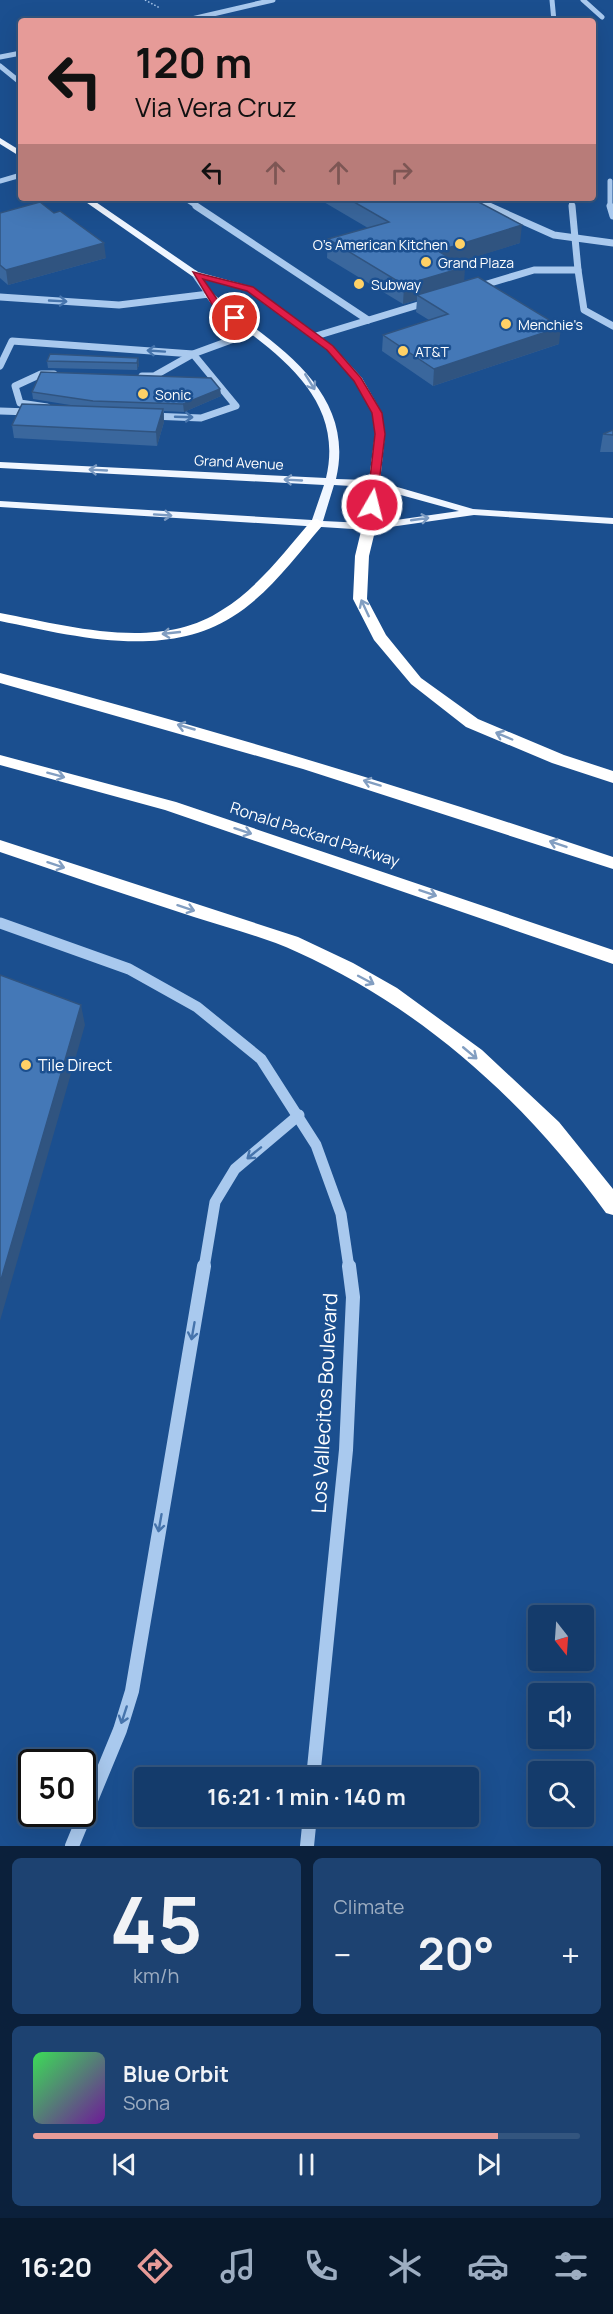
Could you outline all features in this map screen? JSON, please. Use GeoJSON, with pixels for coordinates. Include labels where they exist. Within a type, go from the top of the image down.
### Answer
{"type":"FeatureCollection","features":[{"type":"Feature","properties":{"kind":"highway"},"geometry":{"type":"LineString","coordinates":[[0,617],[80,632],[135,637],[186,631],[226,615],[285,560],[317,523]]}},
{"type":"Feature","properties":{"kind":"highway"},"geometry":{"type":"LineString","coordinates":[[369,527],[362,556],[360,599],[379,637],[416,681],[472,723],[558,759],[613,777]]}},
{"type":"Feature","properties":{"kind":"highway"},"geometry":{"type":"LineString","coordinates":[[0,678],[183,726],[437,803],[613,863]]}},
{"type":"Feature","properties":{"kind":"highway","name":"Ronald Packard Parkway"},"geometry":{"type":"LineString","coordinates":[[0,760],[170,806],[613,957]]}},
{"type":"Feature","properties":{"kind":"highway"},"geometry":{"type":"LineString","coordinates":[[0,846],[303,947],[395,995],[425,1015],[518,1094],[593,1175],[613,1206]]}},
{"type":"Feature","properties":{"kind":"main road"},"geometry":{"type":"LineString","coordinates":[[0,141],[18,153]]}},
{"type":"Feature","properties":{"kind":"main road"},"geometry":{"type":"LineString","coordinates":[[88,201],[195,274],[250,289],[316,336],[330,348],[358,380],[377,413],[380,434],[369,527]]}},
{"type":"Feature","properties":{"kind":"main road"},"geometry":{"type":"LineString","coordinates":[[209,294],[216,304],[304,374],[330,415],[335,453],[317,523]]}},
{"type":"Feature","properties":{"kind":"main road","name":"Grand Avenue"},"geometry":{"type":"LineString","coordinates":[[0,465],[375,484],[474,512]]}},
{"type":"Feature","properties":{"kind":"main road","name":"Grand Avenue"},"geometry":{"type":"LineString","coordinates":[[0,504],[369,527],[474,512],[613,521]]}},
{"type":"Feature","properties":{"kind":"street"},"geometry":{"type":"LineString","coordinates":[[201,18],[273,0]]}},
{"type":"Feature","properties":{"kind":"street"},"geometry":{"type":"LineString","coordinates":[[552,0],[554,18]]}},
{"type":"Feature","properties":{"kind":"street"},"geometry":{"type":"LineString","coordinates":[[583,0],[602,17]]}},
{"type":"Feature","properties":{"kind":"street"},"geometry":{"type":"LineString","coordinates":[[0,57],[18,54]]}},
{"type":"Feature","properties":{"kind":"street"},"geometry":{"type":"LineString","coordinates":[[0,66],[18,81]]}},
{"type":"Feature","properties":{"kind":"street"},"geometry":{"type":"LineString","coordinates":[[0,181],[18,176]]}},
{"type":"Feature","properties":{"kind":"street"},"geometry":{"type":"LineString","coordinates":[[610,181],[610,209],[613,216]]}},
{"type":"Feature","properties":{"kind":"street"},"geometry":{"type":"LineString","coordinates":[[189,201],[368,320]]}},
{"type":"Feature","properties":{"kind":"street"},"geometry":{"type":"LineString","coordinates":[[478,201],[554,234],[577,240],[613,243]]}},
{"type":"Feature","properties":{"kind":"street"},"geometry":{"type":"LineString","coordinates":[[571,201],[584,309],[613,326]]}},
{"type":"Feature","properties":{"kind":"street"},"geometry":{"type":"LineString","coordinates":[[468,290],[534,270],[578,270]]}},
{"type":"Feature","properties":{"kind":"street"},"geometry":{"type":"LineString","coordinates":[[0,297],[119,305],[209,294],[195,274]]}},
{"type":"Feature","properties":{"kind":"street"},"geometry":{"type":"LineString","coordinates":[[316,336],[434,300]]}},
{"type":"Feature","properties":{"kind":"street"},"geometry":{"type":"LineString","coordinates":[[131,376],[154,376],[193,354],[253,332]]}},
{"type":"Feature","properties":{"kind":"street"},"geometry":{"type":"LineString","coordinates":[[0,366],[12,341],[193,354],[236,406],[201,418],[146,416]]}},
{"type":"Feature","properties":{"kind":"street"},"geometry":{"type":"LineString","coordinates":[[0,411],[55,410],[20,403],[15,386],[41,374],[64,374]]}},
{"type":"Feature","properties":{"kind":"street","name":"Los Vallecitos Boulevard"},"geometry":{"type":"LineString","coordinates":[[0,923],[129,969],[197,1007],[261,1059],[299,1115],[316,1145],[341,1214],[353,1297],[346,1450],[315,1767]]}},
{"type":"Feature","properties":{"kind":"street"},"geometry":{"type":"LineString","coordinates":[[72,1846],[120,1730],[132,1691],[215,1202],[235,1169],[299,1115]]}},
{"type":"Feature","properties":{"kind":"street"},"geometry":{"type":"LineString","coordinates":[[307,1846],[309,1827]]}},
{"type":"Feature","properties":{"kind":"building"},"geometry":{"type":"Polygon","coordinates":[[[352,201],[477,201],[522,225],[438,251],[465,267],[404,285],[328,239],[389,222],[352,201]]]}},
{"type":"Feature","properties":{"kind":"building"},"geometry":{"type":"Polygon","coordinates":[[[40,202],[54,213],[60,211],[104,243],[6,270],[0,265],[0,213],[40,202]]]}},
{"type":"Feature","properties":{"kind":"building"},"geometry":{"type":"Polygon","coordinates":[[[478,277],[561,327],[434,369],[383,335],[448,314],[417,295],[478,277]]]}},
{"type":"Feature","properties":{"kind":"building"},"geometry":{"type":"Polygon","coordinates":[[[50,354],[138,358],[137,363],[47,361],[50,354]]]}},
{"type":"Feature","properties":{"kind":"building"},"geometry":{"type":"Polygon","coordinates":[[[41,372],[211,378],[220,389],[183,404],[93,401],[32,392],[41,372]]]}},
{"type":"Feature","properties":{"kind":"building"},"geometry":{"type":"Polygon","coordinates":[[[22,404],[163,409],[156,432],[12,425],[22,404]]]}},
{"type":"Feature","properties":{"kind":"building"},"geometry":{"type":"Polygon","coordinates":[[[613,430],[613,435],[603,434],[613,430]]]}},
{"type":"Feature","properties":{"kind":"building"},"geometry":{"type":"Polygon","coordinates":[[[0,975],[81,1005],[0,1283],[0,975]]]}},
{"type":"Feature","properties":{"kind":"place","name":"O's American Kitchen"},"geometry":{"type":"Point","coordinates":[460,244]}},
{"type":"Feature","properties":{"kind":"place","name":"Grand Plaza"},"geometry":{"type":"Point","coordinates":[426,262]}},
{"type":"Feature","properties":{"kind":"place","name":"Subway"},"geometry":{"type":"Point","coordinates":[359,284]}},
{"type":"Feature","properties":{"kind":"place","name":"Menchie's"},"geometry":{"type":"Point","coordinates":[506,324]}},
{"type":"Feature","properties":{"kind":"place","name":"AT&T"},"geometry":{"type":"Point","coordinates":[403,351]}},
{"type":"Feature","properties":{"kind":"place","name":"Sonic"},"geometry":{"type":"Point","coordinates":[143,394]}},
{"type":"Feature","properties":{"kind":"place","name":"Tile Direct"},"geometry":{"type":"Point","coordinates":[26,1065]}},
{"type":"Feature","properties":{"kind":"route"},"geometry":{"type":"LineString","coordinates":[[235,318],[216,304],[195,274],[250,289],[316,336],[330,348],[358,380],[377,413],[380,434],[372,505]]}}]}
